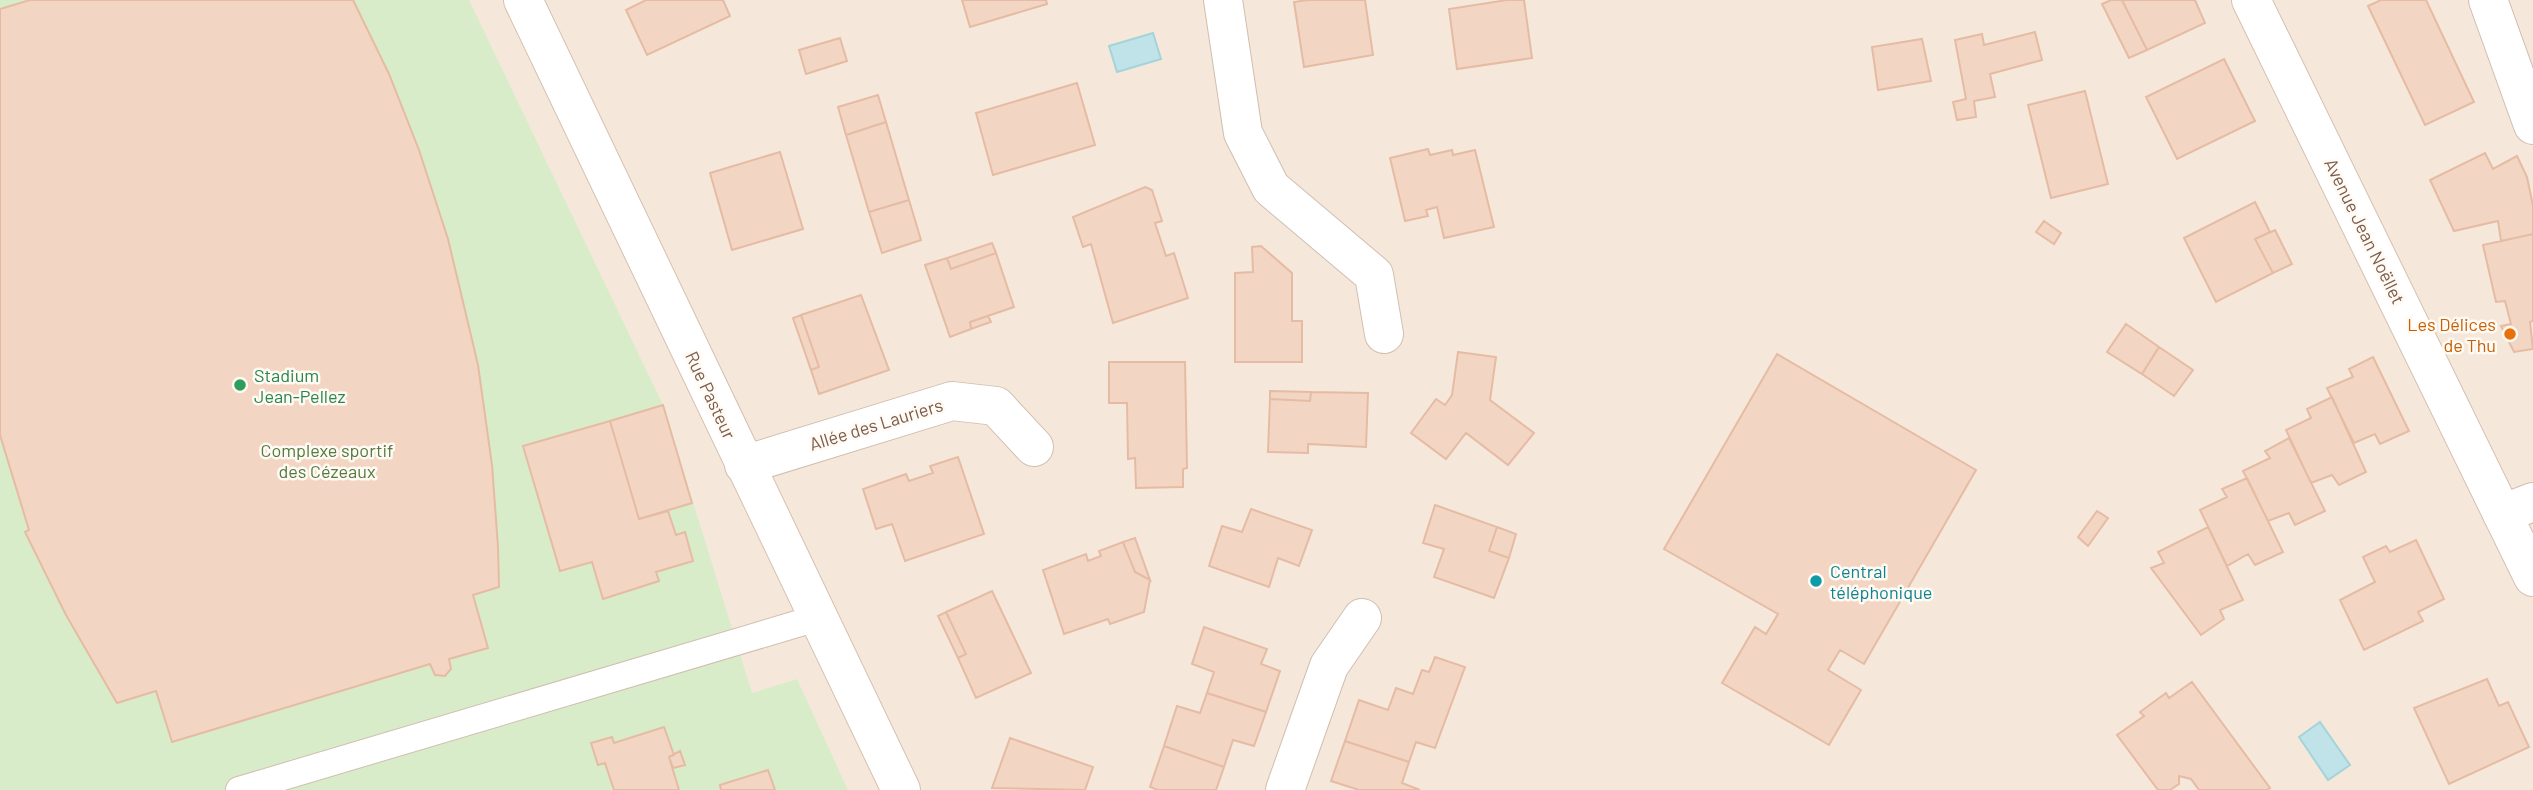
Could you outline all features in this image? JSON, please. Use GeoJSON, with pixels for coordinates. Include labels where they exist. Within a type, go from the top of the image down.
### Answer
{"type":"FeatureCollection","features":[{"type":"Feature","properties":{"kind":"main road","name":"Rue Pasteur"},"geometry":{"type":"LineString","coordinates":[[523,0],[901,790]]}},
{"type":"Feature","properties":{"kind":"main road"},"geometry":{"type":"LineString","coordinates":[[1223,0],[1243,133],[1271,188],[1374,275],[1384,334]]}},
{"type":"Feature","properties":{"kind":"main road","name":"Avenue Jean Noëllet"},"geometry":{"type":"LineString","coordinates":[[2251,0],[2518,508],[2533,577]]}},
{"type":"Feature","properties":{"kind":"main road"},"geometry":{"type":"LineString","coordinates":[[2488,0],[2533,125]]}},
{"type":"Feature","properties":{"kind":"main road","name":"Allée des Lauriers"},"geometry":{"type":"LineString","coordinates":[[744,465],[952,401],[996,406],[1034,447]]}},
{"type":"Feature","properties":{"kind":"main road"},"geometry":{"type":"LineString","coordinates":[[1285,790],[1329,666],[1362,618]]}},
{"type":"Feature","properties":{"kind":"lane"},"geometry":{"type":"LineString","coordinates":[[239,790],[817,618]]}},
{"type":"Feature","properties":{"kind":"shaded area"},"geometry":{"type":"Polygon","coordinates":[[[0,0],[2533,0],[2533,790],[0,790],[0,0]]]}},
{"type":"Feature","properties":{"kind":"green space","name":"Complexe sportif des Cézeaux"},"geometry":{"type":"Polygon","coordinates":[[[0,0],[469,0],[663,405],[752,693],[797,679],[848,790],[0,790],[0,0]]]}},
{"type":"Feature","properties":{"kind":"water"},"geometry":{"type":"Polygon","coordinates":[[[1153,33],[1161,59],[1117,72],[1109,46],[1153,33]]]}},
{"type":"Feature","properties":{"kind":"water"},"geometry":{"type":"Polygon","coordinates":[[[2320,722],[2350,765],[2328,780],[2299,737],[2320,722]]]}},
{"type":"Feature","properties":{"kind":"building","name":"Stadium Jean-Pellez"},"geometry":{"type":"Polygon","coordinates":[[[30,0],[353,0],[389,74],[419,150],[448,239],[478,365],[492,465],[498,547],[499,587],[473,595],[488,648],[449,659],[451,669],[445,676],[435,675],[430,664],[172,742],[156,691],[117,703],[66,615],[25,532],[29,530],[0,435],[0,9],[30,0]]]}},
{"type":"Feature","properties":{"kind":"building"},"geometry":{"type":"Polygon","coordinates":[[[646,0],[723,0],[730,16],[647,55],[626,10],[646,0]]]}},
{"type":"Feature","properties":{"kind":"building"},"geometry":{"type":"Polygon","coordinates":[[[962,0],[1046,0],[1047,4],[970,27],[962,0]]]}},
{"type":"Feature","properties":{"kind":"building"},"geometry":{"type":"Polygon","coordinates":[[[1365,0],[1373,55],[1304,67],[1294,2],[1365,0]]]}},
{"type":"Feature","properties":{"kind":"building"},"geometry":{"type":"Polygon","coordinates":[[[1524,0],[1532,58],[1457,69],[1449,9],[1524,0]]]}},
{"type":"Feature","properties":{"kind":"building"},"geometry":{"type":"Polygon","coordinates":[[[2111,0],[2122,0],[2147,50],[2129,58],[2102,4],[2111,0]]]}},
{"type":"Feature","properties":{"kind":"building"},"geometry":{"type":"Polygon","coordinates":[[[2122,0],[2195,0],[2205,23],[2147,50],[2122,0]]]}},
{"type":"Feature","properties":{"kind":"building"},"geometry":{"type":"Polygon","coordinates":[[[2381,0],[2426,0],[2474,102],[2425,125],[2368,6],[2381,0]]]}},
{"type":"Feature","properties":{"kind":"building"},"geometry":{"type":"Polygon","coordinates":[[[2035,32],[2042,60],[1990,74],[1995,97],[1974,101],[1976,117],[1957,120],[1953,102],[1966,99],[1955,40],[1982,34],[1984,45],[2035,32]]]}},
{"type":"Feature","properties":{"kind":"building"},"geometry":{"type":"Polygon","coordinates":[[[840,38],[847,61],[806,74],[799,50],[840,38]]]}},
{"type":"Feature","properties":{"kind":"building"},"geometry":{"type":"Polygon","coordinates":[[[1922,39],[1931,81],[1878,90],[1872,47],[1922,39]]]}},
{"type":"Feature","properties":{"kind":"building"},"geometry":{"type":"Polygon","coordinates":[[[2224,59],[2255,121],[2177,159],[2146,97],[2224,59]]]}},
{"type":"Feature","properties":{"kind":"building"},"geometry":{"type":"Polygon","coordinates":[[[1077,83],[1095,145],[993,175],[976,113],[1077,83]]]}},
{"type":"Feature","properties":{"kind":"building"},"geometry":{"type":"Polygon","coordinates":[[[2085,91],[2108,184],[2051,198],[2028,105],[2085,91]]]}},
{"type":"Feature","properties":{"kind":"building"},"geometry":{"type":"Polygon","coordinates":[[[878,95],[886,122],[846,135],[838,107],[878,95]]]}},
{"type":"Feature","properties":{"kind":"building"},"geometry":{"type":"Polygon","coordinates":[[[886,122],[909,200],[869,212],[846,135],[886,122]]]}},
{"type":"Feature","properties":{"kind":"building"},"geometry":{"type":"Polygon","coordinates":[[[1428,149],[1430,155],[1452,150],[1453,155],[1475,150],[1494,227],[1444,238],[1437,207],[1426,210],[1428,216],[1405,221],[1390,158],[1428,149]]]}},
{"type":"Feature","properties":{"kind":"building"},"geometry":{"type":"Polygon","coordinates":[[[780,152],[803,229],[732,250],[710,173],[780,152]]]}},
{"type":"Feature","properties":{"kind":"building"},"geometry":{"type":"Polygon","coordinates":[[[2485,153],[2493,169],[2517,156],[2527,177],[2533,206],[2533,234],[2501,241],[2498,221],[2454,231],[2430,180],[2485,153]]]}},
{"type":"Feature","properties":{"kind":"building"},"geometry":{"type":"Polygon","coordinates":[[[1145,187],[1152,190],[1162,221],[1155,223],[1166,256],[1174,253],[1188,298],[1113,323],[1091,244],[1083,247],[1073,217],[1145,187]]]}},
{"type":"Feature","properties":{"kind":"building"},"geometry":{"type":"Polygon","coordinates":[[[909,200],[921,240],[882,253],[869,212],[909,200]]]}},
{"type":"Feature","properties":{"kind":"building"},"geometry":{"type":"Polygon","coordinates":[[[2255,202],[2270,232],[2255,239],[2273,273],[2216,302],[2184,238],[2255,202]]]}},
{"type":"Feature","properties":{"kind":"building"},"geometry":{"type":"Polygon","coordinates":[[[2044,221],[2061,233],[2054,244],[2036,232],[2044,221]]]}},
{"type":"Feature","properties":{"kind":"building"},"geometry":{"type":"Polygon","coordinates":[[[2275,230],[2292,264],[2273,273],[2255,239],[2275,230]]]}},
{"type":"Feature","properties":{"kind":"building"},"geometry":{"type":"Polygon","coordinates":[[[2533,234],[2533,321],[2530,322],[2533,349],[2514,352],[2501,326],[2511,324],[2505,301],[2496,302],[2483,245],[2533,234]]]}},
{"type":"Feature","properties":{"kind":"building"},"geometry":{"type":"Polygon","coordinates":[[[992,243],[996,253],[951,269],[947,258],[992,243]]]}},
{"type":"Feature","properties":{"kind":"building"},"geometry":{"type":"Polygon","coordinates":[[[1261,246],[1292,273],[1292,321],[1302,321],[1302,362],[1235,362],[1235,273],[1253,272],[1252,247],[1261,246]]]}},
{"type":"Feature","properties":{"kind":"building"},"geometry":{"type":"Polygon","coordinates":[[[996,253],[1014,307],[970,322],[971,329],[950,337],[925,265],[947,258],[951,269],[996,253]]]}},
{"type":"Feature","properties":{"kind":"building"},"geometry":{"type":"Polygon","coordinates":[[[861,295],[889,370],[819,394],[811,370],[819,367],[801,315],[861,295]]]}},
{"type":"Feature","properties":{"kind":"building"},"geometry":{"type":"Polygon","coordinates":[[[801,315],[819,367],[811,370],[793,318],[801,315]]]}},
{"type":"Feature","properties":{"kind":"building"},"geometry":{"type":"Polygon","coordinates":[[[988,316],[991,322],[971,329],[970,322],[988,316]]]}},
{"type":"Feature","properties":{"kind":"building"},"geometry":{"type":"Polygon","coordinates":[[[2126,324],[2159,347],[2142,374],[2107,352],[2126,324]]]}},
{"type":"Feature","properties":{"kind":"building"},"geometry":{"type":"Polygon","coordinates":[[[2159,347],[2193,370],[2174,396],[2142,374],[2159,347]]]}},
{"type":"Feature","properties":{"kind":"building"},"geometry":{"type":"Polygon","coordinates":[[[1458,352],[1496,357],[1490,400],[1534,433],[1508,465],[1466,433],[1446,459],[1411,433],[1436,399],[1445,405],[1452,395],[1458,352]]]}},
{"type":"Feature","properties":{"kind":"building","name":"Central téléphonique"},"geometry":{"type":"Polygon","coordinates":[[[1777,354],[1976,470],[1864,664],[1840,650],[1828,670],[1861,690],[1829,745],[1722,683],[1755,627],[1766,634],[1778,614],[1664,549],[1777,354]]]}},
{"type":"Feature","properties":{"kind":"building"},"geometry":{"type":"Polygon","coordinates":[[[2373,357],[2409,431],[2380,444],[2375,434],[2354,443],[2327,388],[2353,377],[2349,369],[2373,357]]]}},
{"type":"Feature","properties":{"kind":"building"},"geometry":{"type":"Polygon","coordinates":[[[1109,362],[1185,362],[1187,468],[1183,469],[1183,487],[1136,488],[1135,458],[1128,459],[1127,403],[1109,403],[1109,362]]]}},
{"type":"Feature","properties":{"kind":"building"},"geometry":{"type":"Polygon","coordinates":[[[1270,391],[1311,392],[1310,401],[1270,399],[1270,391]]]}},
{"type":"Feature","properties":{"kind":"building"},"geometry":{"type":"Polygon","coordinates":[[[1311,392],[1368,393],[1366,447],[1308,444],[1308,453],[1268,452],[1270,399],[1310,401],[1311,392]]]}},
{"type":"Feature","properties":{"kind":"building"},"geometry":{"type":"Polygon","coordinates":[[[2332,397],[2366,472],[2339,485],[2332,475],[2311,483],[2286,430],[2311,418],[2307,409],[2332,397]]]}},
{"type":"Feature","properties":{"kind":"building"},"geometry":{"type":"Polygon","coordinates":[[[663,405],[692,503],[639,519],[610,421],[663,405]]]}},
{"type":"Feature","properties":{"kind":"building"},"geometry":{"type":"Polygon","coordinates":[[[610,421],[639,519],[668,511],[676,535],[685,532],[693,561],[656,572],[659,581],[603,599],[592,562],[560,571],[523,446],[610,421]]]}},
{"type":"Feature","properties":{"kind":"building"},"geometry":{"type":"Polygon","coordinates":[[[2289,438],[2325,511],[2295,525],[2289,513],[2268,521],[2243,471],[2270,458],[2265,451],[2289,438]]]}},
{"type":"Feature","properties":{"kind":"building"},"geometry":{"type":"Polygon","coordinates":[[[958,457],[984,534],[905,561],[892,524],[876,529],[863,489],[906,474],[909,481],[933,473],[930,466],[958,457]]]}},
{"type":"Feature","properties":{"kind":"building"},"geometry":{"type":"Polygon","coordinates":[[[2247,478],[2283,552],[2255,565],[2248,554],[2227,566],[2200,510],[2227,497],[2222,489],[2247,478]]]}},
{"type":"Feature","properties":{"kind":"building"},"geometry":{"type":"Polygon","coordinates":[[[1435,505],[1497,527],[1489,551],[1509,558],[1494,598],[1434,577],[1444,549],[1423,543],[1435,505]]]}},
{"type":"Feature","properties":{"kind":"building"},"geometry":{"type":"Polygon","coordinates":[[[1251,509],[1312,530],[1299,566],[1278,558],[1269,587],[1209,566],[1222,526],[1242,532],[1251,509]]]}},
{"type":"Feature","properties":{"kind":"building"},"geometry":{"type":"Polygon","coordinates":[[[2097,511],[2108,518],[2088,546],[2078,537],[2097,511]]]}},
{"type":"Feature","properties":{"kind":"building"},"geometry":{"type":"Polygon","coordinates":[[[1497,527],[1516,534],[1509,558],[1489,551],[1497,527]]]}},
{"type":"Feature","properties":{"kind":"building"},"geometry":{"type":"Polygon","coordinates":[[[2208,527],[2243,600],[2220,610],[2224,619],[2201,635],[2151,568],[2164,563],[2158,552],[2208,527]]]}},
{"type":"Feature","properties":{"kind":"building"},"geometry":{"type":"Polygon","coordinates":[[[1135,538],[1150,580],[1135,572],[1123,542],[1135,538]]]}},
{"type":"Feature","properties":{"kind":"building"},"geometry":{"type":"Polygon","coordinates":[[[2416,540],[2444,599],[2418,612],[2423,621],[2364,650],[2340,600],[2375,582],[2363,557],[2386,546],[2390,552],[2416,540]]]}},
{"type":"Feature","properties":{"kind":"building"},"geometry":{"type":"Polygon","coordinates":[[[1123,542],[1135,572],[1150,580],[1144,612],[1110,624],[1108,619],[1064,634],[1043,570],[1086,554],[1088,561],[1101,556],[1099,551],[1123,542]]]}},
{"type":"Feature","properties":{"kind":"building"},"geometry":{"type":"Polygon","coordinates":[[[992,591],[1031,673],[976,698],[958,658],[966,654],[946,612],[992,591]]]}},
{"type":"Feature","properties":{"kind":"building"},"geometry":{"type":"Polygon","coordinates":[[[946,612],[966,654],[958,658],[938,616],[946,612]]]}},
{"type":"Feature","properties":{"kind":"building"},"geometry":{"type":"Polygon","coordinates":[[[1204,627],[1267,649],[1261,664],[1280,671],[1266,712],[1207,693],[1214,672],[1192,664],[1204,627]]]}},
{"type":"Feature","properties":{"kind":"building"},"geometry":{"type":"Polygon","coordinates":[[[1435,657],[1465,667],[1435,748],[1416,742],[1409,762],[1345,741],[1359,700],[1388,710],[1396,688],[1413,694],[1422,670],[1429,672],[1435,657]]]}},
{"type":"Feature","properties":{"kind":"building"},"geometry":{"type":"Polygon","coordinates":[[[2487,679],[2499,706],[2508,702],[2529,747],[2449,784],[2414,708],[2487,679]]]}},
{"type":"Feature","properties":{"kind":"building"},"geometry":{"type":"Polygon","coordinates":[[[2192,682],[2270,788],[2199,790],[2191,779],[2179,776],[2179,784],[2170,790],[2158,790],[2117,735],[2144,716],[2140,712],[2166,693],[2169,698],[2192,682]]]}},
{"type":"Feature","properties":{"kind":"building"},"geometry":{"type":"Polygon","coordinates":[[[1207,693],[1266,712],[1254,746],[1233,740],[1224,767],[1164,746],[1177,706],[1200,713],[1207,693]]]}},
{"type":"Feature","properties":{"kind":"building"},"geometry":{"type":"Polygon","coordinates":[[[664,727],[674,755],[669,757],[679,790],[614,790],[605,763],[598,765],[591,743],[612,737],[614,743],[664,727]]]}},
{"type":"Feature","properties":{"kind":"building"},"geometry":{"type":"Polygon","coordinates":[[[1010,738],[1093,767],[1085,790],[992,788],[1010,738]]]}},
{"type":"Feature","properties":{"kind":"building"},"geometry":{"type":"Polygon","coordinates":[[[1345,741],[1409,762],[1402,783],[1420,790],[1359,790],[1331,781],[1345,741]]]}},
{"type":"Feature","properties":{"kind":"building"},"geometry":{"type":"Polygon","coordinates":[[[1164,746],[1224,767],[1216,790],[1158,790],[1150,787],[1164,746]]]}},
{"type":"Feature","properties":{"kind":"building"},"geometry":{"type":"Polygon","coordinates":[[[680,751],[685,765],[673,768],[669,757],[680,751]]]}},
{"type":"Feature","properties":{"kind":"building"},"geometry":{"type":"Polygon","coordinates":[[[768,770],[775,790],[721,790],[720,785],[768,770]]]}},
{"type":"Feature","properties":{"kind":"place","name":"Les Délices de Thu"},"geometry":{"type":"Point","coordinates":[2510,334]}},
{"type":"Feature","properties":{"kind":"place","name":"Stadium Jean-Pellez"},"geometry":{"type":"Point","coordinates":[240,385]}},
{"type":"Feature","properties":{"kind":"place","name":"Central téléphonique"},"geometry":{"type":"Point","coordinates":[1816,581]}}]}
